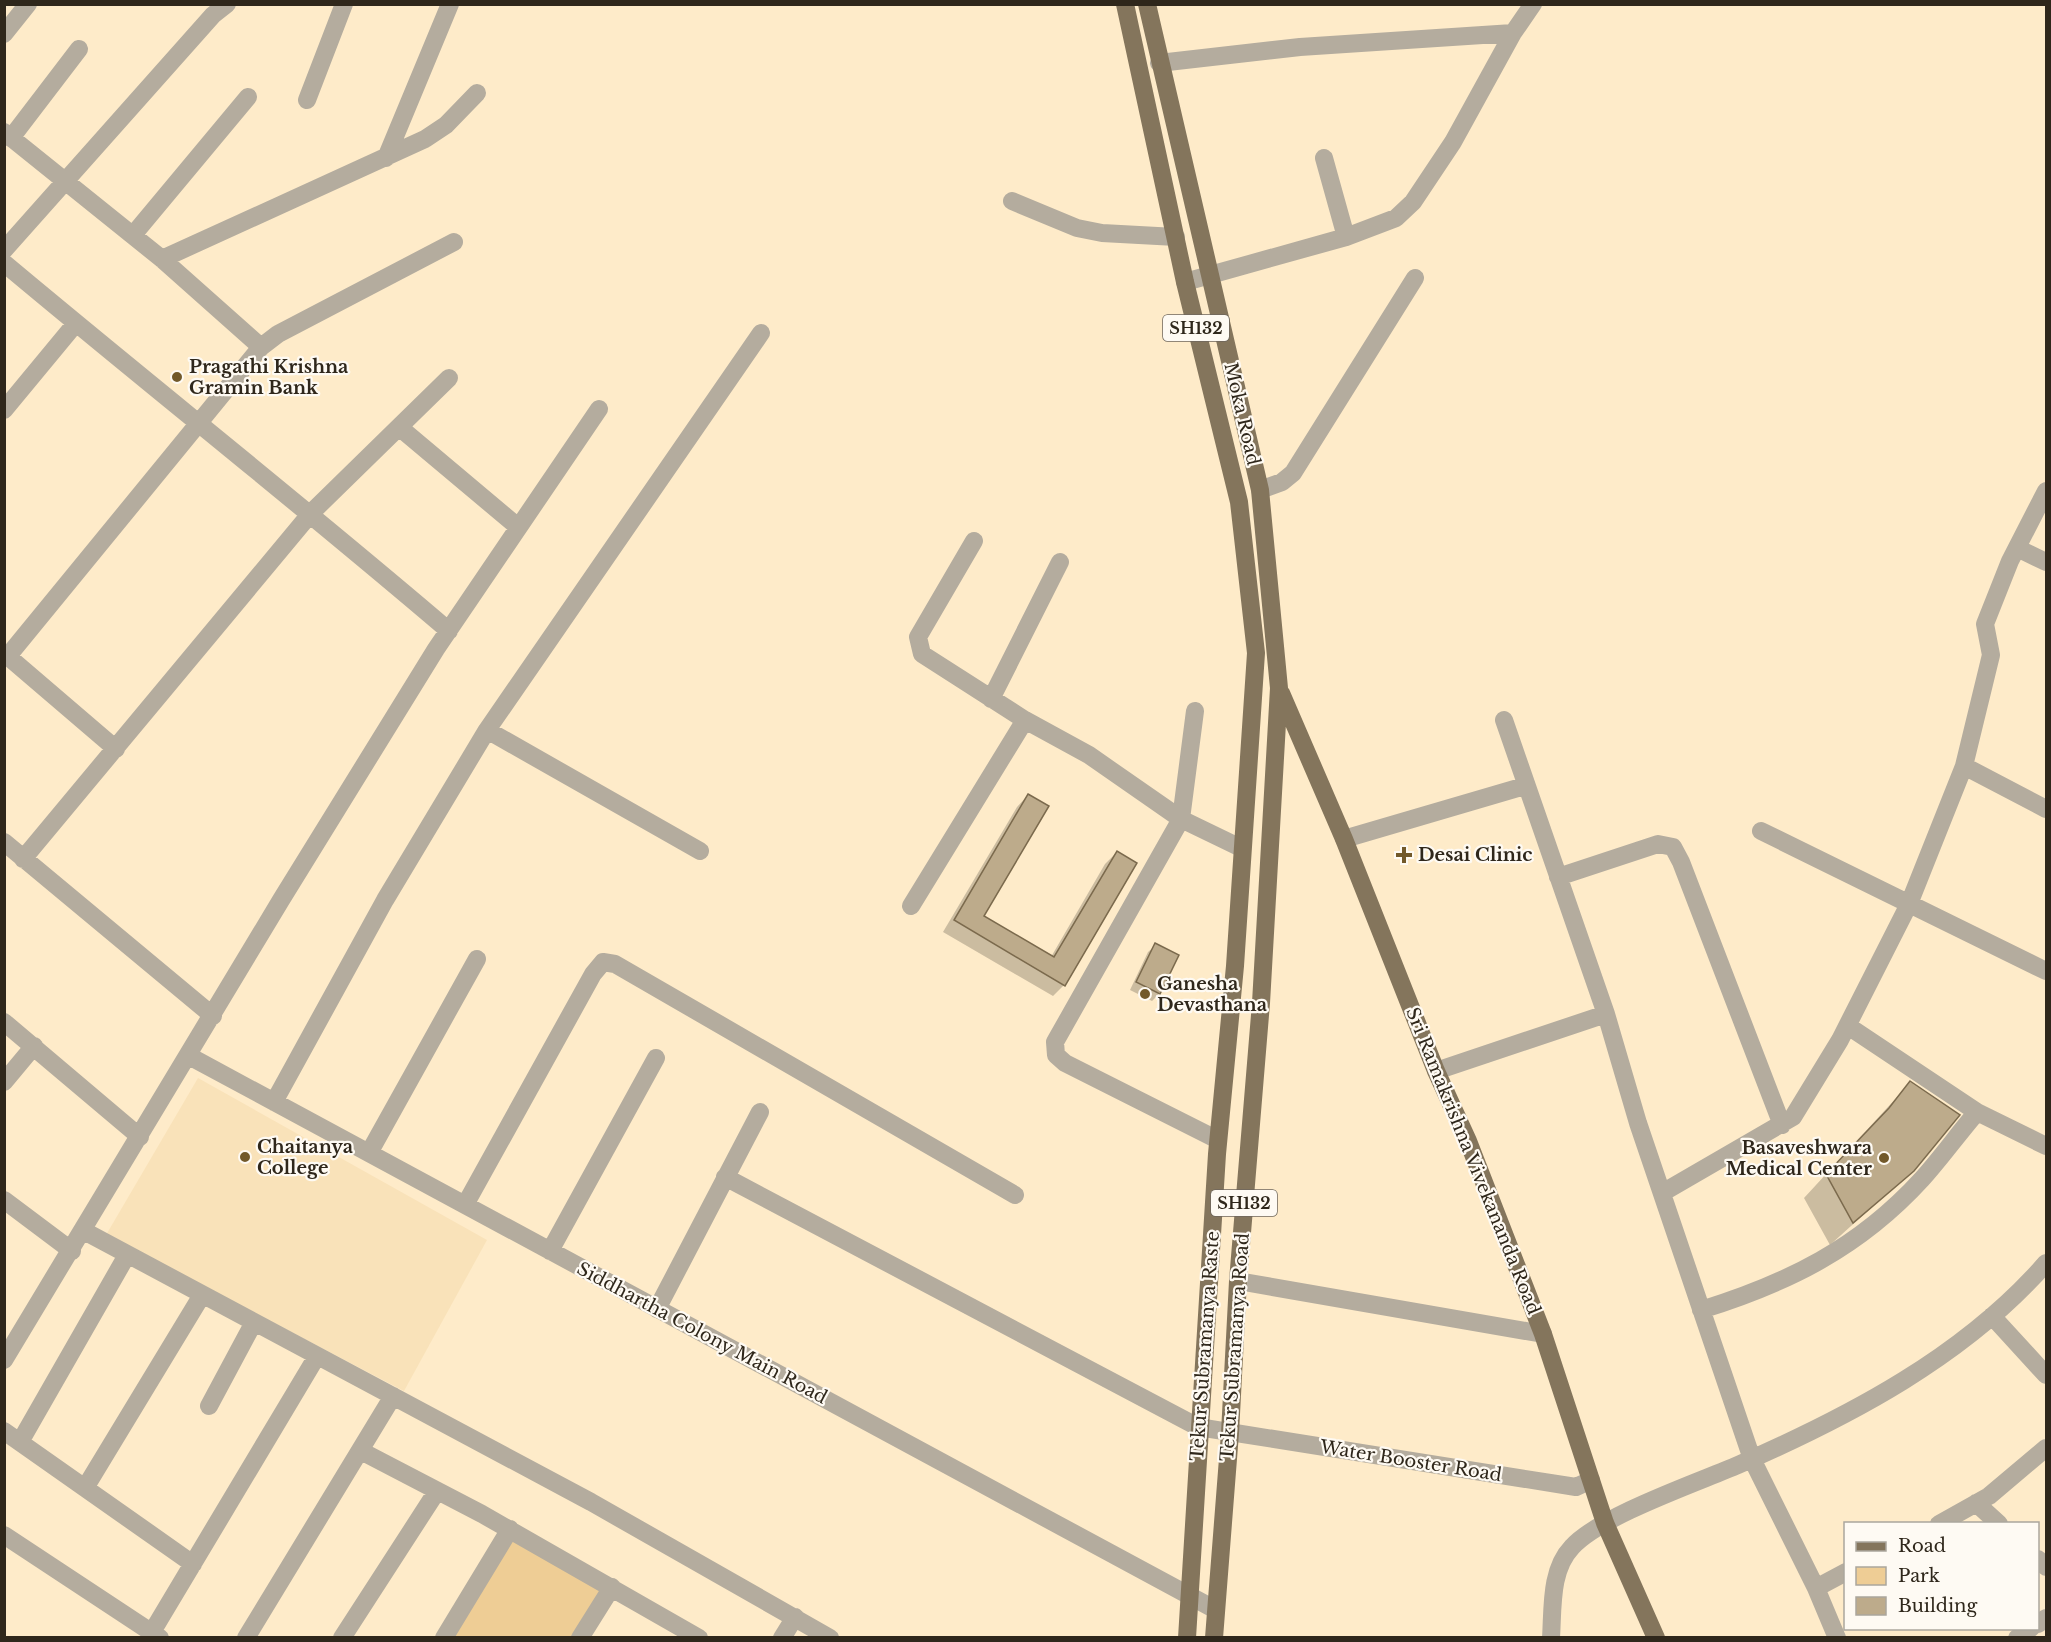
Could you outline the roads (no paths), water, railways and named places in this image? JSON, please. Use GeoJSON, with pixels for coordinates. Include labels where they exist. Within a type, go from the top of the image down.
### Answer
{"type":"FeatureCollection","features":[{"type":"Feature","properties":{"kind":"main road","name":"Moka Road"},"geometry":{"type":"LineString","coordinates":[[1125,4],[1185,282],[1239,502],[1256,653]]}},
{"type":"Feature","properties":{"kind":"main road","name":"Moka Road"},"geometry":{"type":"LineString","coordinates":[[1147,4],[1158,63],[1260,490],[1279,688]]}},
{"type":"Feature","properties":{"kind":"main road"},"geometry":{"type":"LineString","coordinates":[[1256,653],[1279,688]]}},
{"type":"Feature","properties":{"kind":"main road","name":"Tekur Subramanya Raste"},"geometry":{"type":"LineString","coordinates":[[1187,1638],[1198,1427],[1218,1140],[1235,966],[1241,848],[1256,653]]}},
{"type":"Feature","properties":{"kind":"main road","name":"Tekur Subramanya Road"},"geometry":{"type":"LineString","coordinates":[[1214,1638],[1230,1433],[1238,1281],[1261,1003],[1279,688]]}},
{"type":"Feature","properties":{"kind":"main road","name":"Sri Ramakrishna Vivekananda Road"},"geometry":{"type":"LineString","coordinates":[[1279,688],[1344,838],[1436,1071],[1468,1141],[1543,1334],[1605,1523],[1656,1638]]}},
{"type":"Feature","properties":{"kind":"street"},"geometry":{"type":"LineString","coordinates":[[4,34],[28,4]]}},
{"type":"Feature","properties":{"kind":"street"},"geometry":{"type":"LineString","coordinates":[[307,100],[344,4]]}},
{"type":"Feature","properties":{"kind":"street"},"geometry":{"type":"LineString","coordinates":[[386,158],[450,4]]}},
{"type":"Feature","properties":{"kind":"street"},"geometry":{"type":"LineString","coordinates":[[1185,282],[1346,237],[1396,218],[1413,201],[1452,142],[1513,33],[1533,4]]}},
{"type":"Feature","properties":{"kind":"street"},"geometry":{"type":"LineString","coordinates":[[4,250],[215,8]]}},
{"type":"Feature","properties":{"kind":"street"},"geometry":{"type":"LineString","coordinates":[[1158,63],[1300,47],[1513,33]]}},
{"type":"Feature","properties":{"kind":"street"},"geometry":{"type":"LineString","coordinates":[[79,49],[8,135],[162,259],[261,347]]}},
{"type":"Feature","properties":{"kind":"street"},"geometry":{"type":"LineString","coordinates":[[162,259],[425,140],[446,125],[477,93]]}},
{"type":"Feature","properties":{"kind":"street"},"geometry":{"type":"LineString","coordinates":[[133,235],[248,97]]}},
{"type":"Feature","properties":{"kind":"street"},"geometry":{"type":"LineString","coordinates":[[1323,158],[1346,237]]}},
{"type":"Feature","properties":{"kind":"street"},"geometry":{"type":"LineString","coordinates":[[1012,201],[1077,228],[1102,233],[1176,237]]}},
{"type":"Feature","properties":{"kind":"street"},"geometry":{"type":"LineString","coordinates":[[116,749],[6,655],[261,347],[278,334],[454,242]]}},
{"type":"Feature","properties":{"kind":"street"},"geometry":{"type":"LineString","coordinates":[[4,263],[311,513],[449,631]]}},
{"type":"Feature","properties":{"kind":"street"},"geometry":{"type":"LineString","coordinates":[[1260,490],[1282,482],[1293,473],[1415,278]]}},
{"type":"Feature","properties":{"kind":"street"},"geometry":{"type":"LineString","coordinates":[[4,410],[76,323]]}},
{"type":"Feature","properties":{"kind":"street"},"geometry":{"type":"LineString","coordinates":[[274,1102],[385,900],[487,730],[761,333]]}},
{"type":"Feature","properties":{"kind":"street"},"geometry":{"type":"LineString","coordinates":[[23,859],[311,513],[449,378]]}},
{"type":"Feature","properties":{"kind":"street"},"geometry":{"type":"LineString","coordinates":[[4,1360],[84,1232],[287,890],[449,631],[599,410]]}},
{"type":"Feature","properties":{"kind":"street"},"geometry":{"type":"LineString","coordinates":[[399,427],[518,527]]}},
{"type":"Feature","properties":{"kind":"street"},"geometry":{"type":"LineString","coordinates":[[1662,1193],[1793,1117],[1810,1094],[1848,1026],[1909,904],[1964,766],[1991,655],[1985,624],[2017,549],[2046,491]]}},
{"type":"Feature","properties":{"kind":"street"},"geometry":{"type":"LineString","coordinates":[[974,541],[918,637],[922,654],[1025,720],[1089,755],[1181,819],[1241,848]]}},
{"type":"Feature","properties":{"kind":"street"},"geometry":{"type":"LineString","coordinates":[[2017,549],[2046,562]]}},
{"type":"Feature","properties":{"kind":"street"},"geometry":{"type":"LineString","coordinates":[[991,699],[1060,562]]}},
{"type":"Feature","properties":{"kind":"street"},"geometry":{"type":"LineString","coordinates":[[1195,711],[1181,819],[1055,1042],[1056,1055],[1065,1063],[1218,1140]]}},
{"type":"Feature","properties":{"kind":"street"},"geometry":{"type":"LineString","coordinates":[[911,906],[1025,720]]}},
{"type":"Feature","properties":{"kind":"street"},"geometry":{"type":"LineString","coordinates":[[1504,720],[1606,1014],[1662,1193],[1752,1459],[1816,1588],[1837,1638]]}},
{"type":"Feature","properties":{"kind":"street"},"geometry":{"type":"LineString","coordinates":[[487,730],[607,801],[700,852]]}},
{"type":"Feature","properties":{"kind":"street"},"geometry":{"type":"LineString","coordinates":[[1964,766],[2046,809]]}},
{"type":"Feature","properties":{"kind":"street"},"geometry":{"type":"LineString","coordinates":[[1344,838],[1526,786]]}},
{"type":"Feature","properties":{"kind":"street"},"geometry":{"type":"LineString","coordinates":[[1761,831],[2046,971]]}},
{"type":"Feature","properties":{"kind":"street"},"geometry":{"type":"LineString","coordinates":[[4,842],[213,1016]]}},
{"type":"Feature","properties":{"kind":"street"},"geometry":{"type":"LineString","coordinates":[[1558,877],[1658,844],[1673,847],[1682,862],[1782,1125]]}},
{"type":"Feature","properties":{"kind":"street"},"geometry":{"type":"LineString","coordinates":[[369,1154],[477,959]]}},
{"type":"Feature","properties":{"kind":"street"},"geometry":{"type":"LineString","coordinates":[[465,1205],[593,974],[603,962],[615,964],[1015,1195]]}},
{"type":"Feature","properties":{"kind":"street"},"geometry":{"type":"LineString","coordinates":[[1436,1071],[1606,1014]]}},
{"type":"Feature","properties":{"kind":"street"},"geometry":{"type":"LineString","coordinates":[[4,1022],[140,1137]]}},
{"type":"Feature","properties":{"kind":"street"},"geometry":{"type":"LineString","coordinates":[[1848,1026],[1977,1112],[2046,1146]]}},
{"type":"Feature","properties":{"kind":"street"},"geometry":{"type":"LineString","coordinates":[[4,1082],[34,1046]]}},
{"type":"Feature","properties":{"kind":"street","name":"Siddhartha Colony Main Road"},"geometry":{"type":"LineString","coordinates":[[189,1056],[1216,1610]]}},
{"type":"Feature","properties":{"kind":"street"},"geometry":{"type":"LineString","coordinates":[[550,1251],[656,1058]]}},
{"type":"Feature","properties":{"kind":"street"},"geometry":{"type":"LineString","coordinates":[[657,1308],[760,1112]]}},
{"type":"Feature","properties":{"kind":"street"},"geometry":{"type":"LineString","coordinates":[[1701,1310],[1746,1296],[1792,1277],[1846,1246],[1922,1179],[1977,1112]]}},
{"type":"Feature","properties":{"kind":"street","name":"Water Booster Road"},"geometry":{"type":"LineString","coordinates":[[725,1177],[1198,1427],[1576,1487],[1591,1480]]}},
{"type":"Feature","properties":{"kind":"street"},"geometry":{"type":"LineString","coordinates":[[4,1200],[72,1251]]}},
{"type":"Feature","properties":{"kind":"street"},"geometry":{"type":"LineString","coordinates":[[84,1232],[591,1502],[830,1638]]}},
{"type":"Feature","properties":{"kind":"street"},"geometry":{"type":"LineString","coordinates":[[20,1442],[128,1255]]}},
{"type":"Feature","properties":{"kind":"street"},"geometry":{"type":"LineString","coordinates":[[1551,1638],[1555,1577],[1572,1546],[1605,1523],[1752,1459],[1856,1409],[1903,1381],[1992,1316],[2046,1263]]}},
{"type":"Feature","properties":{"kind":"street"},"geometry":{"type":"LineString","coordinates":[[1238,1281],[1543,1334]]}},
{"type":"Feature","properties":{"kind":"street"},"geometry":{"type":"LineString","coordinates":[[85,1488],[202,1295]]}},
{"type":"Feature","properties":{"kind":"street"},"geometry":{"type":"LineString","coordinates":[[1992,1316],[2046,1375]]}},
{"type":"Feature","properties":{"kind":"street"},"geometry":{"type":"LineString","coordinates":[[209,1406],[254,1322]]}},
{"type":"Feature","properties":{"kind":"street"},"geometry":{"type":"LineString","coordinates":[[4,1535],[156,1635],[193,1564],[317,1356]]}},
{"type":"Feature","properties":{"kind":"street"},"geometry":{"type":"LineString","coordinates":[[246,1638],[393,1396]]}},
{"type":"Feature","properties":{"kind":"street"},"geometry":{"type":"LineString","coordinates":[[4,1431],[193,1564]]}},
{"type":"Feature","properties":{"kind":"street"},"geometry":{"type":"LineString","coordinates":[[1943,1522],[1976,1503],[2046,1448]]}},
{"type":"Feature","properties":{"kind":"street"},"geometry":{"type":"LineString","coordinates":[[361,1451],[510,1529],[612,1587],[688,1635]]}},
{"type":"Feature","properties":{"kind":"street"},"geometry":{"type":"LineString","coordinates":[[342,1638],[437,1491]]}},
{"type":"Feature","properties":{"kind":"street"},"geometry":{"type":"LineString","coordinates":[[1976,1503],[1997,1522]]}},
{"type":"Feature","properties":{"kind":"street"},"geometry":{"type":"LineString","coordinates":[[444,1638],[510,1529]]}},
{"type":"Feature","properties":{"kind":"street"},"geometry":{"type":"LineString","coordinates":[[1816,1588],[1844,1573]]}},
{"type":"Feature","properties":{"kind":"street"},"geometry":{"type":"LineString","coordinates":[[580,1638],[612,1587]]}},
{"type":"Feature","properties":{"kind":"street"},"geometry":{"type":"LineString","coordinates":[[782,1638],[795,1617]]}},
{"type":"Feature","properties":{"kind":"place","name":"Pragathi Krishna Gramin Bank"},"geometry":{"type":"Point","coordinates":[177,377]}},
{"type":"Feature","properties":{"kind":"place","name":"Desai Clinic"},"geometry":{"type":"Point","coordinates":[1404,855]}},
{"type":"Feature","properties":{"kind":"place","name":"Ganesha Devasthana"},"geometry":{"type":"Point","coordinates":[1145,994]}},
{"type":"Feature","properties":{"kind":"place","name":"Chaitanya College"},"geometry":{"type":"Point","coordinates":[245,1157]}},
{"type":"Feature","properties":{"kind":"place","name":"Basaveshwara Medical Center"},"geometry":{"type":"Point","coordinates":[1884,1158]}}]}
